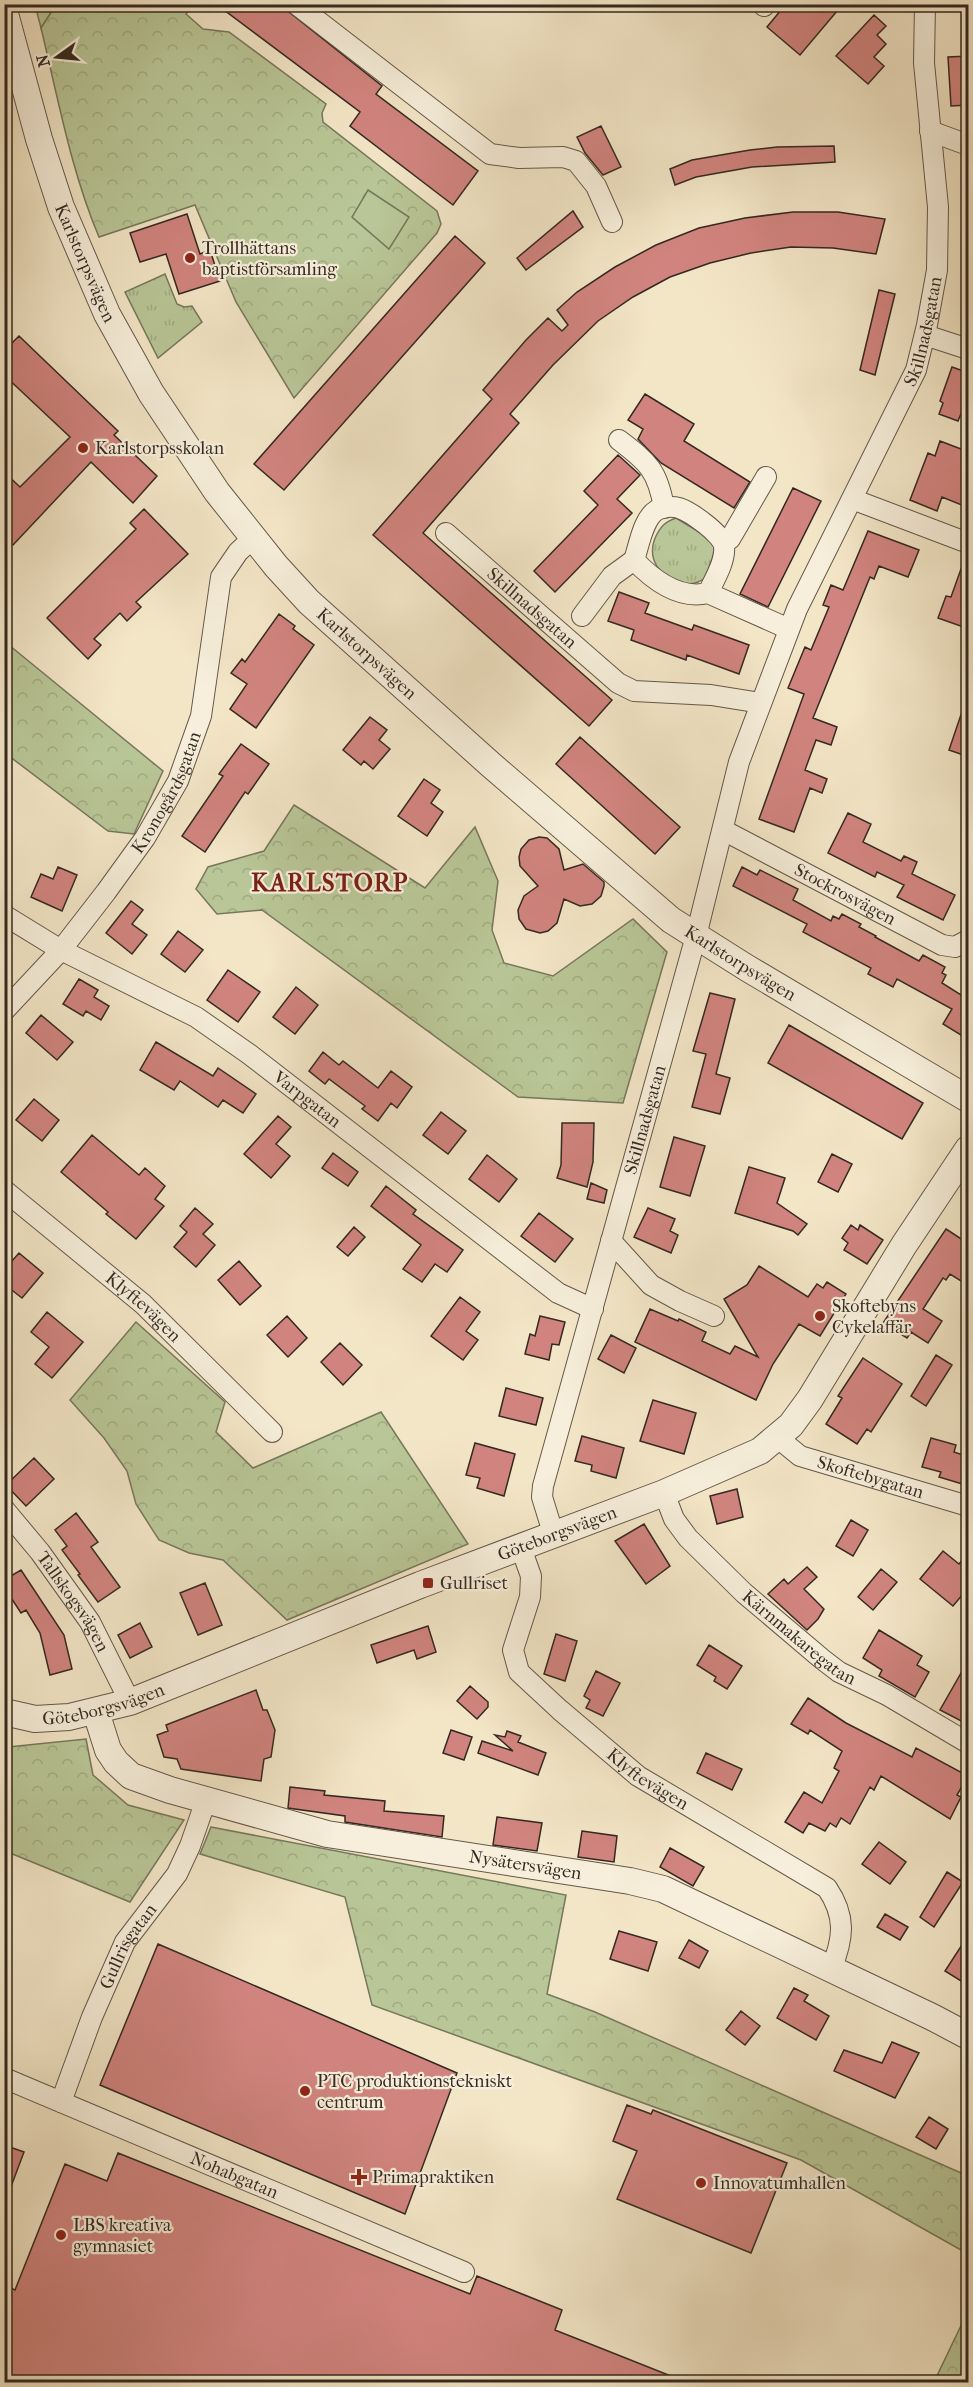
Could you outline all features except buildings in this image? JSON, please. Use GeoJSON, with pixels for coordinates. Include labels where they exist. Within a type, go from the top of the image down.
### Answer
{"type":"FeatureCollection","features":[{"type":"Feature","properties":{"kind":"street"},"geometry":{"type":"LineString","coordinates":[[296,4],[490,154],[519,158],[563,157],[576,161],[596,186],[612,222]]}},
{"type":"Feature","properties":{"kind":"street","name":"Skillnadsgatan"},"geometry":{"type":"LineString","coordinates":[[554,1536],[542,1497],[543,1486],[696,936],[739,762],[797,609],[916,370],[925,335],[937,270],[938,207],[924,63],[925,4]]}},
{"type":"Feature","properties":{"kind":"street","name":"Karlstorpsvägen"},"geometry":{"type":"LineString","coordinates":[[4,10],[39,139],[61,207],[107,314],[151,393],[217,492],[253,538],[317,610],[670,920],[969,1099]]}},
{"type":"Feature","properties":{"kind":"street"},"geometry":{"type":"LineString","coordinates":[[930,131],[969,145]]}},
{"type":"Feature","properties":{"kind":"street"},"geometry":{"type":"LineString","coordinates":[[925,335],[969,349]]}},
{"type":"Feature","properties":{"kind":"street"},"geometry":{"type":"LineString","coordinates":[[619,441],[646,460],[661,487],[664,508]]}},
{"type":"Feature","properties":{"kind":"street"},"geometry":{"type":"LineString","coordinates":[[723,542],[730,539],[766,477]]}},
{"type":"Feature","properties":{"kind":"street"},"geometry":{"type":"LineString","coordinates":[[852,499],[969,543]]}},
{"type":"Feature","properties":{"kind":"street"},"geometry":{"type":"LineString","coordinates":[[708,594],[723,558],[723,542],[715,532],[680,508],[657,510],[650,516],[634,560],[649,576],[679,593],[696,596],[708,594],[789,629]]}},
{"type":"Feature","properties":{"kind":"street","name":"Skillnadsgatan"},"geometry":{"type":"LineString","coordinates":[[446,533],[618,683],[634,691],[711,695],[761,703]]}},
{"type":"Feature","properties":{"kind":"street","name":"Kronogårdsgatan"},"geometry":{"type":"LineString","coordinates":[[4,1011],[61,950],[145,838],[178,781],[201,716],[221,577],[238,552],[253,538]]}},
{"type":"Feature","properties":{"kind":"street","name":"Skillnadsgatan"},"geometry":{"type":"LineString","coordinates":[[582,616],[612,576],[634,560]]}},
{"type":"Feature","properties":{"kind":"street","name":"Stockrosvägen"},"geometry":{"type":"LineString","coordinates":[[723,830],[942,945],[955,947],[969,940]]}},
{"type":"Feature","properties":{"kind":"street","name":"Varpgatan"},"geometry":{"type":"LineString","coordinates":[[4,915],[61,950],[196,1017],[249,1054],[558,1293],[593,1309]]}},
{"type":"Feature","properties":{"kind":"street","name":"Göteborgsvägen"},"geometry":{"type":"LineString","coordinates":[[4,1712],[35,1719],[69,1717],[130,1702],[420,1585],[664,1493],[751,1456],[791,1425],[810,1399],[904,1245],[969,1149]]}},
{"type":"Feature","properties":{"kind":"street","name":"Klyftevägen"},"geometry":{"type":"LineString","coordinates":[[4,1190],[143,1304],[273,1432]]}},
{"type":"Feature","properties":{"kind":"street"},"geometry":{"type":"LineString","coordinates":[[611,1241],[651,1285],[714,1316]]}},
{"type":"Feature","properties":{"kind":"street","name":"Skoftebygatan"},"geometry":{"type":"LineString","coordinates":[[777,1438],[801,1456],[969,1506]]}},
{"type":"Feature","properties":{"kind":"street","name":"Kärnmakaregatan"},"geometry":{"type":"LineString","coordinates":[[664,1493],[674,1519],[688,1538],[744,1593],[822,1659],[839,1672],[887,1695],[969,1743]]}},
{"type":"Feature","properties":{"kind":"street","name":"Tallskogsvägen"},"geometry":{"type":"LineString","coordinates":[[4,1509],[40,1551],[90,1622],[130,1702]]}},
{"type":"Feature","properties":{"kind":"street","name":"Klyftevägen"},"geometry":{"type":"LineString","coordinates":[[521,1548],[531,1576],[530,1597],[513,1650],[519,1672],[552,1704],[638,1776],[827,1888],[836,1901],[842,1920],[839,1950],[831,1969]]}},
{"type":"Feature","properties":{"kind":"street","name":"Nysätersvägen"},"geometry":{"type":"LineString","coordinates":[[96,1712],[108,1750],[116,1762],[131,1776],[327,1834],[630,1881],[663,1889],[969,2036]]}},
{"type":"Feature","properties":{"kind":"street","name":"Gullrisgatan"},"geometry":{"type":"LineString","coordinates":[[61,2102],[92,2017],[125,1942],[177,1874],[190,1846],[206,1800]]}},
{"type":"Feature","properties":{"kind":"street","name":"Nohabgatan"},"geometry":{"type":"LineString","coordinates":[[4,2078],[464,2272]]}},
{"type":"Feature","properties":{"kind":"green space"},"geometry":{"type":"Polygon","coordinates":[[[35,5],[56,5],[41,28],[35,5]]]}},
{"type":"Feature","properties":{"kind":"green space"},"geometry":{"type":"Polygon","coordinates":[[[56,5],[193,5],[186,14],[203,29],[229,32],[326,104],[322,113],[323,122],[437,211],[441,224],[437,233],[294,398],[236,302],[195,205],[99,237],[73,160],[41,28],[56,5]]]}},
{"type":"Feature","properties":{"kind":"green space"},"geometry":{"type":"Polygon","coordinates":[[[368,190],[409,217],[389,249],[352,217],[368,190]]]}},
{"type":"Feature","properties":{"kind":"green space"},"geometry":{"type":"Polygon","coordinates":[[[165,274],[177,304],[184,307],[192,306],[202,322],[158,358],[125,292],[165,274]]]}},
{"type":"Feature","properties":{"kind":"green space"},"geometry":{"type":"Polygon","coordinates":[[[676,518],[714,541],[714,563],[706,576],[695,583],[681,583],[668,577],[657,567],[653,553],[656,536],[666,523],[676,518]]]}},
{"type":"Feature","properties":{"kind":"green space"},"geometry":{"type":"Polygon","coordinates":[[[4,641],[163,771],[134,834],[108,831],[5,753],[4,641]]]}},
{"type":"Feature","properties":{"kind":"green space"},"geometry":{"type":"Polygon","coordinates":[[[294,805],[425,888],[475,827],[498,881],[492,930],[504,963],[553,976],[633,919],[667,952],[623,1103],[518,1097],[262,910],[217,914],[196,889],[208,867],[264,851],[294,805]]]}},
{"type":"Feature","properties":{"kind":"green space"},"geometry":{"type":"Polygon","coordinates":[[[136,1322],[225,1402],[216,1432],[253,1468],[381,1412],[468,1544],[287,1620],[223,1560],[189,1553],[159,1540],[136,1504],[127,1471],[104,1438],[70,1400],[136,1322]]]}},
{"type":"Feature","properties":{"kind":"green space"},"geometry":{"type":"Polygon","coordinates":[[[86,1739],[93,1775],[128,1805],[184,1820],[130,1902],[5,1851],[5,1745],[8,1747],[86,1739]]]}},
{"type":"Feature","properties":{"kind":"green space"},"geometry":{"type":"Polygon","coordinates":[[[211,1827],[566,1895],[547,1994],[595,2012],[968,2176],[968,2254],[801,2160],[372,2005],[345,1897],[200,1854],[211,1827]]]}},
{"type":"Feature","properties":{"kind":"green space"},"geometry":{"type":"Polygon","coordinates":[[[968,2311],[968,2382],[934,2382],[968,2311]]]}},
{"type":"Feature","properties":{"kind":"place","name":"Trollhättans baptistförsamling"},"geometry":{"type":"Point","coordinates":[190,258]}},
{"type":"Feature","properties":{"kind":"place","name":"Karlstorpsskolan"},"geometry":{"type":"Point","coordinates":[83,448]}},
{"type":"Feature","properties":{"kind":"place","name":"Skoftebyns Cykelaffär"},"geometry":{"type":"Point","coordinates":[820,1316]}},
{"type":"Feature","properties":{"kind":"place","name":"Gullriset"},"geometry":{"type":"Point","coordinates":[428,1583]}},
{"type":"Feature","properties":{"kind":"place","name":"PTC produktionstekniskt centrum"},"geometry":{"type":"Point","coordinates":[305,2091]}},
{"type":"Feature","properties":{"kind":"place","name":"Primapraktiken"},"geometry":{"type":"Point","coordinates":[359,2177]}},
{"type":"Feature","properties":{"kind":"place","name":"Innovatumhallen"},"geometry":{"type":"Point","coordinates":[701,2183]}},
{"type":"Feature","properties":{"kind":"place","name":"LBS kreativa gymnasiet"},"geometry":{"type":"Point","coordinates":[61,2235]}},
{"type":"Feature","properties":{"kind":"district","name":"KARLSTORP"},"geometry":{"type":"Point","coordinates":[330,883]}}]}
